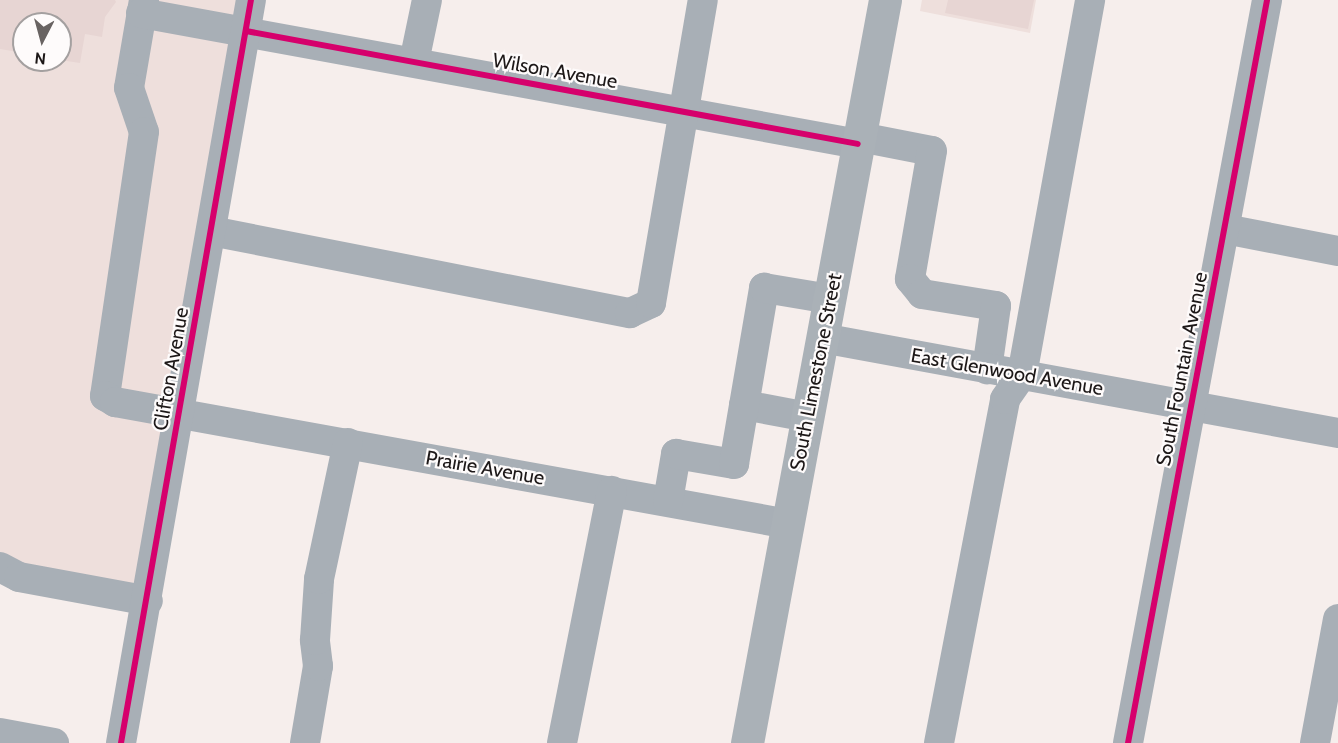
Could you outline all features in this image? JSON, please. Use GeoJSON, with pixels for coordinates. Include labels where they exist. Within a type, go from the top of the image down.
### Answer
{"type":"FeatureCollection","features":[{"type":"Feature","properties":{"kind":"main road","name":"South Limestone Street"},"geometry":{"type":"LineString","coordinates":[[747,743],[885,0]]}},
{"type":"Feature","properties":{"kind":"street","name":"Clifton Avenue"},"geometry":{"type":"LineString","coordinates":[[121,743],[148,601],[251,0]]}},
{"type":"Feature","properties":{"kind":"street"},"geometry":{"type":"LineString","coordinates":[[414,62],[427,0]]}},
{"type":"Feature","properties":{"kind":"street"},"geometry":{"type":"LineString","coordinates":[[211,231],[630,312],[651,303],[687,112],[703,0]]}},
{"type":"Feature","properties":{"kind":"street"},"geometry":{"type":"LineString","coordinates":[[939,743],[1005,399],[1022,375],[1090,0]]}},
{"type":"Feature","properties":{"kind":"street","name":"South Fountain Avenue"},"geometry":{"type":"LineString","coordinates":[[1128,743],[1268,0]]}},
{"type":"Feature","properties":{"kind":"street","name":"Wilson Avenue"},"geometry":{"type":"LineString","coordinates":[[142,7],[246,31],[687,112],[932,151],[910,279],[922,294],[996,306],[987,369]]}},
{"type":"Feature","properties":{"kind":"street","name":"Prairie Avenue"},"geometry":{"type":"LineString","coordinates":[[142,7],[129,88],[144,132],[104,388],[105,396],[115,402],[348,442],[788,524]]}},
{"type":"Feature","properties":{"kind":"street"},"geometry":{"type":"LineString","coordinates":[[1226,229],[1338,251]]}},
{"type":"Feature","properties":{"kind":"street"},"geometry":{"type":"LineString","coordinates":[[668,501],[676,454],[734,464],[764,288],[830,299]]}},
{"type":"Feature","properties":{"kind":"street","name":"East Glenwood Avenue"},"geometry":{"type":"LineString","coordinates":[[822,338],[1338,433]]}},
{"type":"Feature","properties":{"kind":"street"},"geometry":{"type":"LineString","coordinates":[[744,405],[808,417]]}},
{"type":"Feature","properties":{"kind":"street"},"geometry":{"type":"LineString","coordinates":[[305,743],[318,666],[315,640],[319,579],[348,442]]}},
{"type":"Feature","properties":{"kind":"street"},"geometry":{"type":"LineString","coordinates":[[562,743],[612,491]]}},
{"type":"Feature","properties":{"kind":"street"},"geometry":{"type":"LineString","coordinates":[[0,567],[19,577],[148,601]]}},
{"type":"Feature","properties":{"kind":"street"},"geometry":{"type":"LineString","coordinates":[[1315,743],[1338,618]]}},
{"type":"Feature","properties":{"kind":"street"},"geometry":{"type":"LineString","coordinates":[[0,733],[54,743]]}},
{"type":"Feature","properties":{"kind":"shaded area"},"geometry":{"type":"Polygon","coordinates":[[[0,0],[251,0],[148,601],[0,574],[0,0]]]}},
{"type":"Feature","properties":{"kind":"shaded area"},"geometry":{"type":"Polygon","coordinates":[[[922,0],[1036,0],[1030,33],[920,11],[922,0]]]}},
{"type":"Feature","properties":{"kind":"building"},"geometry":{"type":"Polygon","coordinates":[[[0,0],[115,0],[116,2],[105,17],[102,37],[85,34],[80,63],[72,62],[72,12],[12,12],[12,51],[0,49],[0,0]]]}},
{"type":"Feature","properties":{"kind":"building"},"geometry":{"type":"Polygon","coordinates":[[[948,0],[1034,0],[1028,29],[945,13],[948,0]]]}},
{"type":"Feature","properties":{"kind":"cycle path"},"geometry":{"type":"LineString","coordinates":[[121,743],[251,0]]}},
{"type":"Feature","properties":{"kind":"cycle path"},"geometry":{"type":"LineString","coordinates":[[1128,743],[1267,0]]}},
{"type":"Feature","properties":{"kind":"cycle path"},"geometry":{"type":"LineString","coordinates":[[246,31],[858,144]]}}]}
